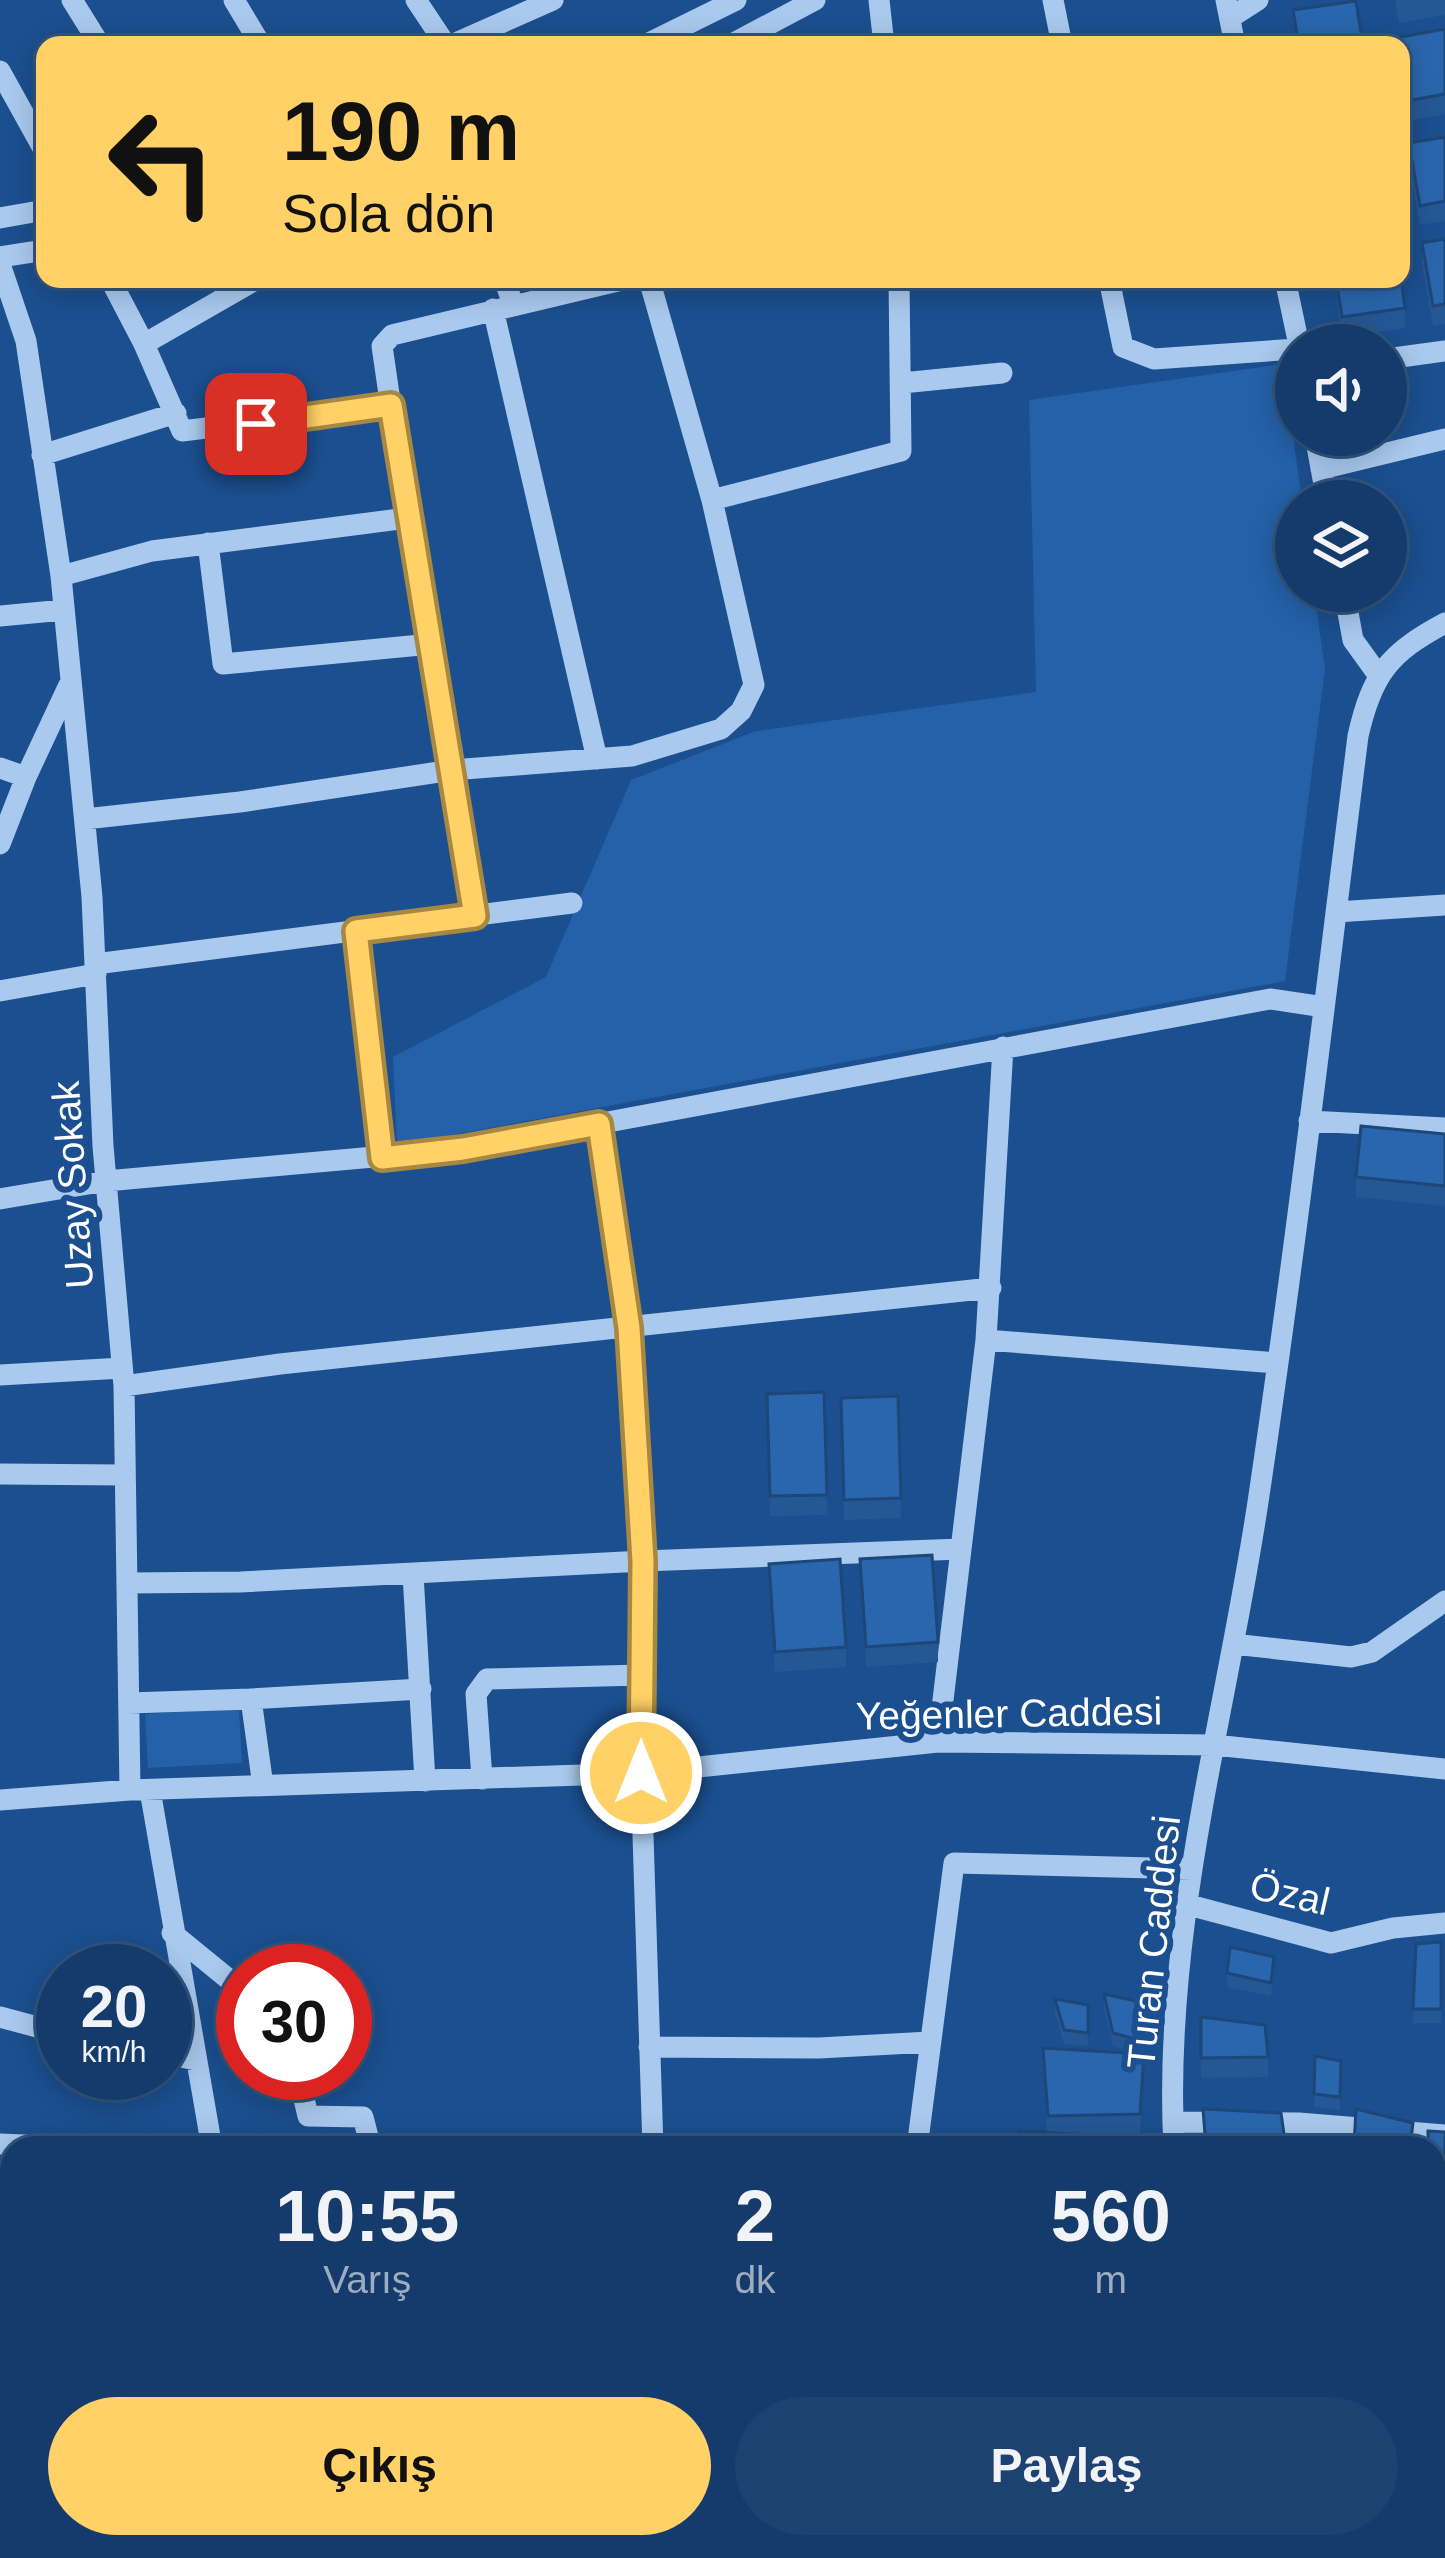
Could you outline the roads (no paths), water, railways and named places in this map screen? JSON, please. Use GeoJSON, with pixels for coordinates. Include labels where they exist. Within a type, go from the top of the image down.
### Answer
{"type":"FeatureCollection","features":[{"type":"Feature","properties":{"kind":"street"},"geometry":{"type":"LineString","coordinates":[[72,0],[94,36]]}},
{"type":"Feature","properties":{"kind":"street"},"geometry":{"type":"LineString","coordinates":[[234,0],[256,36]]}},
{"type":"Feature","properties":{"kind":"street"},"geometry":{"type":"LineString","coordinates":[[416,0],[442,36]]}},
{"type":"Feature","properties":{"kind":"street"},"geometry":{"type":"LineString","coordinates":[[470,36],[553,0]]}},
{"type":"Feature","properties":{"kind":"street"},"geometry":{"type":"LineString","coordinates":[[659,36],[706,7],[736,0]]}},
{"type":"Feature","properties":{"kind":"street"},"geometry":{"type":"LineString","coordinates":[[747,36],[815,0]]}},
{"type":"Feature","properties":{"kind":"street"},"geometry":{"type":"LineString","coordinates":[[879,0],[883,36]]}},
{"type":"Feature","properties":{"kind":"street"},"geometry":{"type":"LineString","coordinates":[[1053,0],[1060,36]]}},
{"type":"Feature","properties":{"kind":"street"},"geometry":{"type":"LineString","coordinates":[[1228,9],[1258,0]]}},
{"type":"Feature","properties":{"kind":"street"},"geometry":{"type":"LineString","coordinates":[[0,70],[36,136]]}},
{"type":"Feature","properties":{"kind":"street"},"geometry":{"type":"LineString","coordinates":[[0,218],[36,212]]}},
{"type":"Feature","properties":{"kind":"street"},"geometry":{"type":"LineString","coordinates":[[0,261],[36,252]]}},
{"type":"Feature","properties":{"kind":"street","name":"Uzay Sokak"},"geometry":{"type":"LineString","coordinates":[[0,261],[26,341],[61,576],[85,819],[106,1181],[123,1377],[129,1703],[140,1790],[210,2136]]}},
{"type":"Feature","properties":{"kind":"street"},"geometry":{"type":"LineString","coordinates":[[115,288],[182,431],[391,405]]}},
{"type":"Feature","properties":{"kind":"street"},"geometry":{"type":"LineString","coordinates":[[144,344],[238,288]]}},
{"type":"Feature","properties":{"kind":"street"},"geometry":{"type":"LineString","coordinates":[[504,288],[503,306],[597,759]]}},
{"type":"Feature","properties":{"kind":"street"},"geometry":{"type":"LineString","coordinates":[[475,916],[382,346],[392,335],[585,288]]}},
{"type":"Feature","properties":{"kind":"street"},"geometry":{"type":"LineString","coordinates":[[85,819],[240,802],[452,770],[632,756],[721,729],[741,711],[754,686],[712,500],[652,288]]}},
{"type":"Feature","properties":{"kind":"street"},"geometry":{"type":"LineString","coordinates":[[712,500],[901,451],[899,288]]}},
{"type":"Feature","properties":{"kind":"street"},"geometry":{"type":"LineString","coordinates":[[1111,288],[1123,347],[1154,359],[1275,349]]}},
{"type":"Feature","properties":{"kind":"street"},"geometry":{"type":"LineString","coordinates":[[1287,288],[1294,324]]}},
{"type":"Feature","properties":{"kind":"street"},"geometry":{"type":"LineString","coordinates":[[1407,356],[1445,351]]}},
{"type":"Feature","properties":{"kind":"street"},"geometry":{"type":"LineString","coordinates":[[902,383],[1002,373]]}},
{"type":"Feature","properties":{"kind":"street"},"geometry":{"type":"LineString","coordinates":[[42,455],[176,413]]}},
{"type":"Feature","properties":{"kind":"street"},"geometry":{"type":"LineString","coordinates":[[1321,469],[1445,439]]}},
{"type":"Feature","properties":{"kind":"street"},"geometry":{"type":"LineString","coordinates":[[1319,456],[1323,480]]}},
{"type":"Feature","properties":{"kind":"street"},"geometry":{"type":"LineString","coordinates":[[61,576],[136,554],[407,518]]}},
{"type":"Feature","properties":{"kind":"street"},"geometry":{"type":"LineString","coordinates":[[208,543],[223,664],[431,644]]}},
{"type":"Feature","properties":{"kind":"street"},"geometry":{"type":"LineString","coordinates":[[0,616],[64,610]]}},
{"type":"Feature","properties":{"kind":"street"},"geometry":{"type":"LineString","coordinates":[[1348,612],[1353,640],[1379,676],[1394,655],[1445,623]]}},
{"type":"Feature","properties":{"kind":"street","name":"Turan Caddesi"},"geometry":{"type":"LineString","coordinates":[[1174,2136],[1174,2004],[1192,1869],[1258,1505],[1358,736],[1371,686],[1379,676]]}},
{"type":"Feature","properties":{"kind":"street"},"geometry":{"type":"LineString","coordinates":[[0,844],[71,682]]}},
{"type":"Feature","properties":{"kind":"street"},"geometry":{"type":"LineString","coordinates":[[0,767],[26,777]]}},
{"type":"Feature","properties":{"kind":"street"},"geometry":{"type":"LineString","coordinates":[[0,991],[95,969],[572,903]]}},
{"type":"Feature","properties":{"kind":"street"},"geometry":{"type":"LineString","coordinates":[[1336,912],[1445,905]]}},
{"type":"Feature","properties":{"kind":"street"},"geometry":{"type":"LineString","coordinates":[[356,931],[382,1158]]}},
{"type":"Feature","properties":{"kind":"street"},"geometry":{"type":"LineString","coordinates":[[0,1199],[106,1181],[463,1149],[1270,999],[1324,1007]]}},
{"type":"Feature","properties":{"kind":"street"},"geometry":{"type":"LineString","coordinates":[[938,1742],[991,1288],[1003,1047]]}},
{"type":"Feature","properties":{"kind":"street"},"geometry":{"type":"LineString","coordinates":[[1309,1121],[1445,1128]]}},
{"type":"Feature","properties":{"kind":"street"},"geometry":{"type":"LineString","coordinates":[[599,1124],[629,1328],[643,1561],[641,1773],[652,2136]]}},
{"type":"Feature","properties":{"kind":"street"},"geometry":{"type":"LineString","coordinates":[[0,1375],[123,1377],[280,1364],[991,1288]]}},
{"type":"Feature","properties":{"kind":"street"},"geometry":{"type":"LineString","coordinates":[[986,1340],[1277,1363]]}},
{"type":"Feature","properties":{"kind":"street"},"geometry":{"type":"LineString","coordinates":[[0,1474],[124,1475]]}},
{"type":"Feature","properties":{"kind":"street"},"geometry":{"type":"LineString","coordinates":[[127,1583],[961,1550]]}},
{"type":"Feature","properties":{"kind":"street"},"geometry":{"type":"LineString","coordinates":[[413,1574],[425,1781]]}},
{"type":"Feature","properties":{"kind":"street"},"geometry":{"type":"LineString","coordinates":[[1233,1644],[1351,1657],[1372,1652],[1445,1601]]}},
{"type":"Feature","properties":{"kind":"street"},"geometry":{"type":"LineString","coordinates":[[482,1779],[476,1694],[487,1679],[640,1675]]}},
{"type":"Feature","properties":{"kind":"street"},"geometry":{"type":"LineString","coordinates":[[129,1703],[421,1689]]}},
{"type":"Feature","properties":{"kind":"street"},"geometry":{"type":"LineString","coordinates":[[251,1700],[263,1786]]}},
{"type":"Feature","properties":{"kind":"street","name":"Yeğenler Caddesi"},"geometry":{"type":"LineString","coordinates":[[0,1800],[140,1790],[641,1773],[938,1742],[1214,1745],[1445,1769]]}},
{"type":"Feature","properties":{"kind":"street"},"geometry":{"type":"LineString","coordinates":[[918,2136],[954,1863],[1192,1869]]}},
{"type":"Feature","properties":{"kind":"street","name":"Özal"},"geometry":{"type":"LineString","coordinates":[[1189,1905],[1331,1943],[1393,1928],[1445,1923]]}},
{"type":"Feature","properties":{"kind":"street"},"geometry":{"type":"LineString","coordinates":[[172,1933],[216,1969]]}},
{"type":"Feature","properties":{"kind":"street"},"geometry":{"type":"LineString","coordinates":[[0,2017],[36,2027]]}},
{"type":"Feature","properties":{"kind":"street"},"geometry":{"type":"LineString","coordinates":[[650,2047],[819,2048],[930,2042]]}},
{"type":"Feature","properties":{"kind":"street"},"geometry":{"type":"LineString","coordinates":[[192,2059],[196,2060]]}},
{"type":"Feature","properties":{"kind":"street"},"geometry":{"type":"LineString","coordinates":[[304,2100],[308,2116],[363,2117],[368,2136]]}},
{"type":"Feature","properties":{"kind":"street"},"geometry":{"type":"LineString","coordinates":[[1173,2122],[1299,2123],[1445,2135]]}}]}
